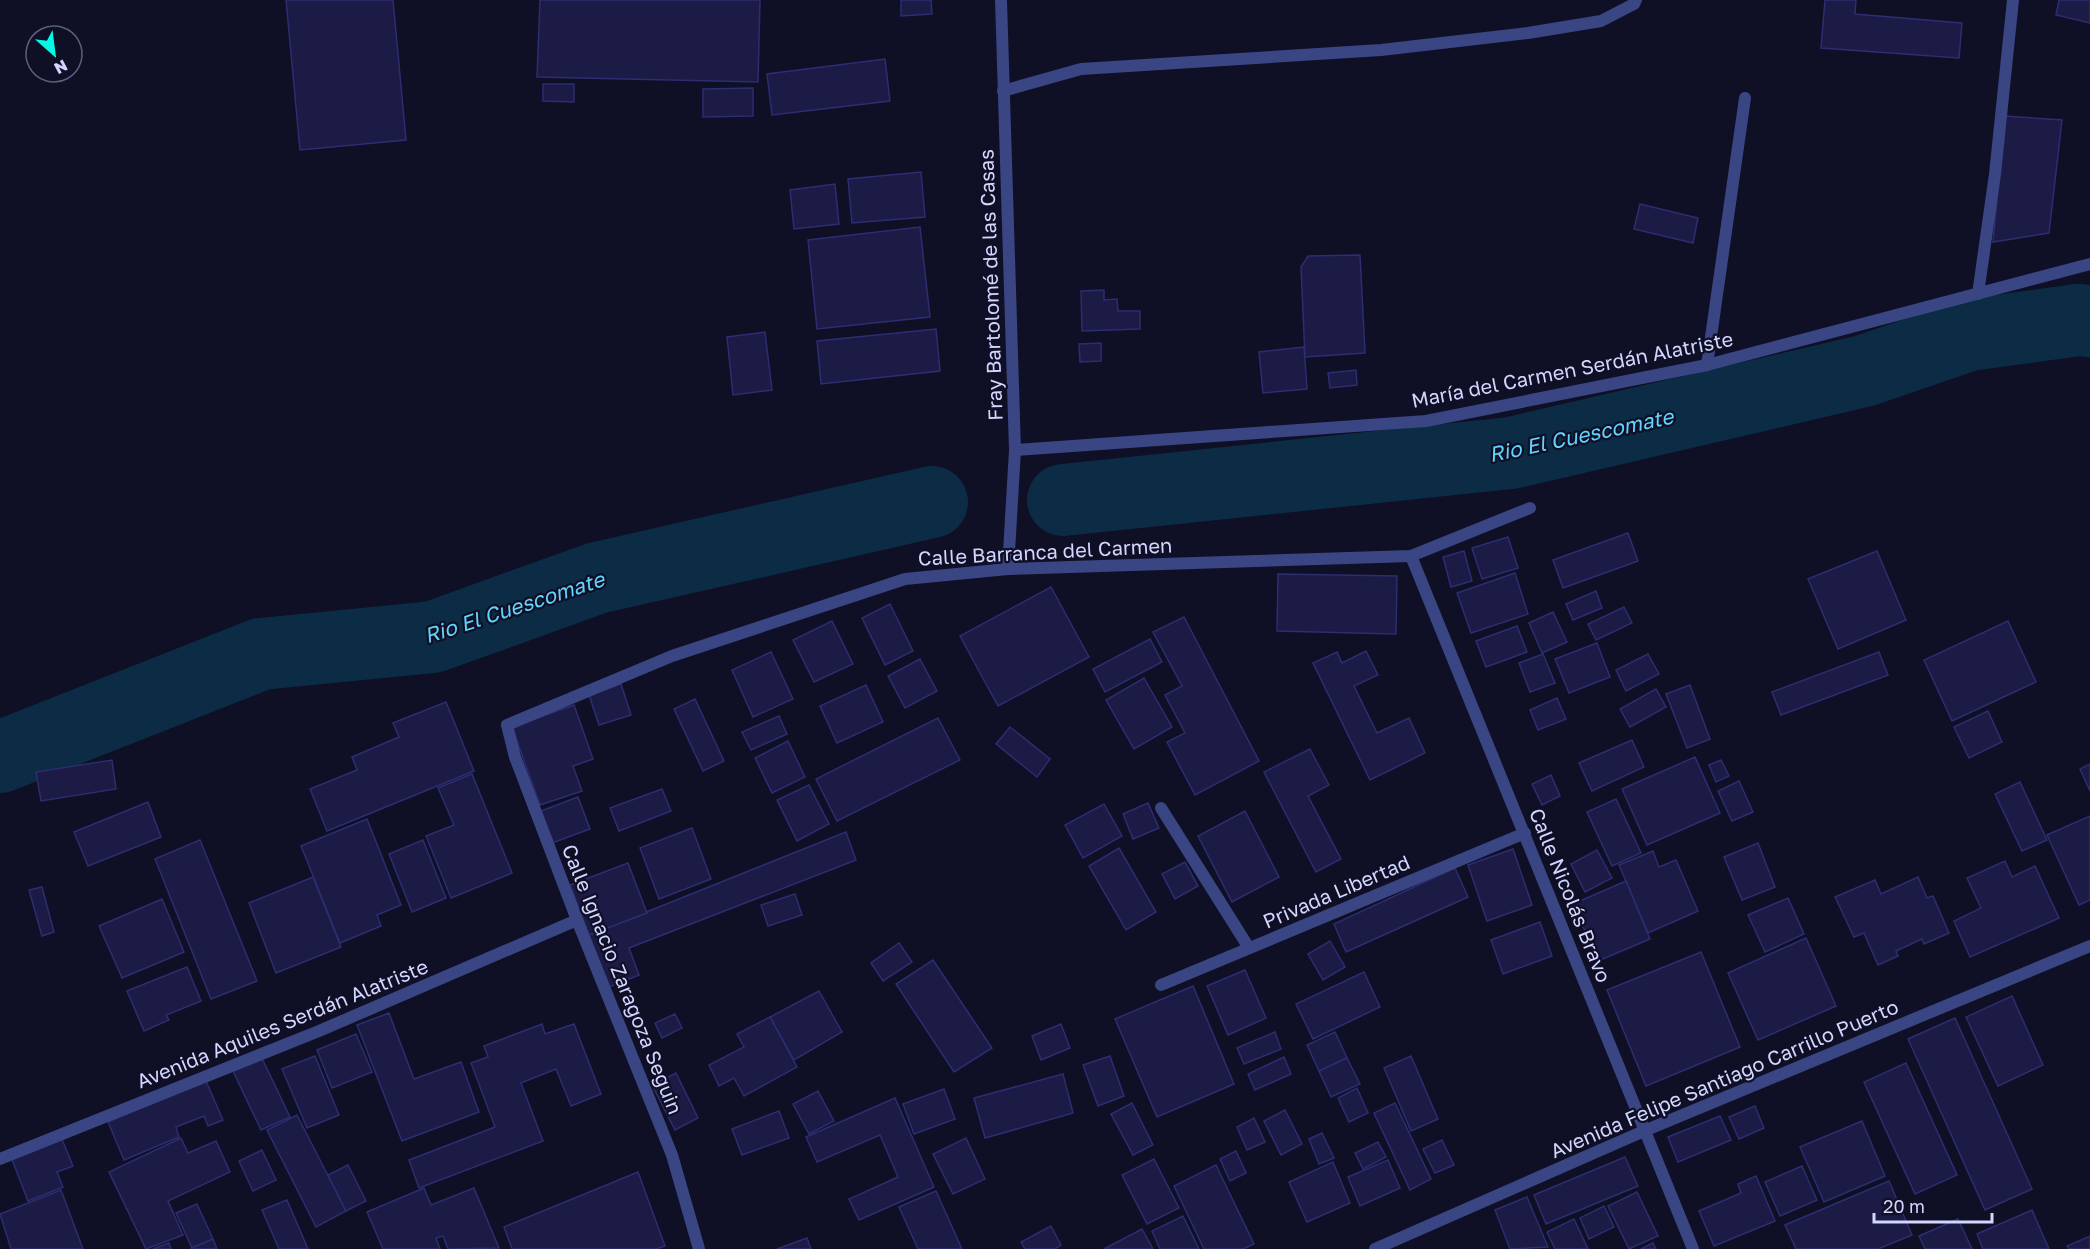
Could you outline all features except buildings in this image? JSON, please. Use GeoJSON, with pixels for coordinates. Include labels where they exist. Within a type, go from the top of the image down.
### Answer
{"type":"FeatureCollection","features":[{"type":"Feature","properties":{"kind":"street","name":"Fray Bartolomé de las Casas"},"geometry":{"type":"LineString","coordinates":[[1002,0],[1015,450],[1008,569]]}},
{"type":"Feature","properties":{"kind":"street"},"geometry":{"type":"LineString","coordinates":[[1003,90],[1081,69],[1381,50],[1528,33],[1601,21],[1634,4],[1636,0]]}},
{"type":"Feature","properties":{"kind":"street"},"geometry":{"type":"LineString","coordinates":[[1978,294],[1995,174],[2013,0]]}},
{"type":"Feature","properties":{"kind":"street"},"geometry":{"type":"LineString","coordinates":[[1707,365],[1745,98]]}},
{"type":"Feature","properties":{"kind":"street","name":"María del Carmen Serdán Alatriste"},"geometry":{"type":"LineString","coordinates":[[1015,450],[1426,421],[1707,365],[2090,264]]}},
{"type":"Feature","properties":{"kind":"street","name":"Calle Barranca del Carmen"},"geometry":{"type":"LineString","coordinates":[[507,725],[672,656],[905,579],[1008,569],[1411,555],[1530,508]]}},
{"type":"Feature","properties":{"kind":"street","name":"Calle Nicolás Bravo"},"geometry":{"type":"LineString","coordinates":[[1411,555],[1693,1249]]}},
{"type":"Feature","properties":{"kind":"street","name":"Calle Ignacio Zaragoza Seguin"},"geometry":{"type":"LineString","coordinates":[[507,725],[515,757],[577,920],[672,1155],[699,1249]]}},
{"type":"Feature","properties":{"kind":"street"},"geometry":{"type":"LineString","coordinates":[[1161,808],[1249,948]]}},
{"type":"Feature","properties":{"kind":"street","name":"Privada Libertad"},"geometry":{"type":"LineString","coordinates":[[1161,985],[1525,833]]}},
{"type":"Feature","properties":{"kind":"street","name":"Avenida Aquiles Serdán Alatriste"},"geometry":{"type":"LineString","coordinates":[[0,1159],[320,1031],[577,920]]}},
{"type":"Feature","properties":{"kind":"street","name":"Avenida Felipe Santiago Carrillo Puerto"},"geometry":{"type":"LineString","coordinates":[[1375,1249],[1644,1131],[2090,946]]}},
{"type":"Feature","properties":{"kind":"waterway","name":"Rio El Cuescomate"},"geometry":{"type":"LineString","coordinates":[[1063,500],[1511,453],[1864,371],[1969,335],[2078,320],[2090,321]]}},
{"type":"Feature","properties":{"kind":"waterway","name":"Rio El Cuescomate"},"geometry":{"type":"LineString","coordinates":[[0,757],[261,654],[433,637],[597,578],[932,502]]}}]}
